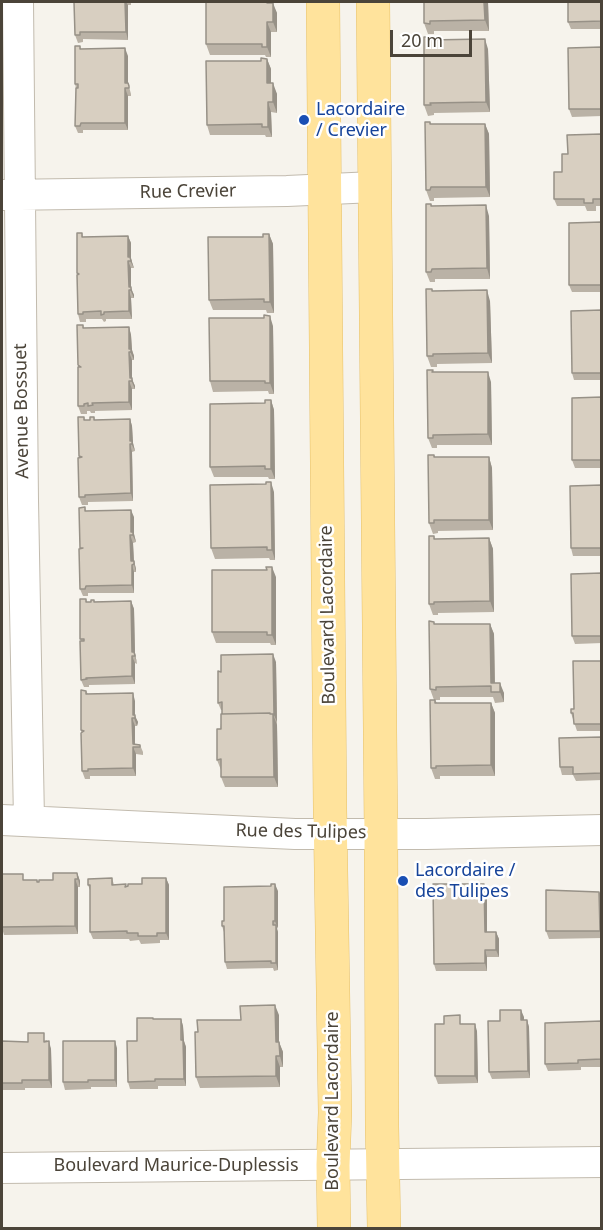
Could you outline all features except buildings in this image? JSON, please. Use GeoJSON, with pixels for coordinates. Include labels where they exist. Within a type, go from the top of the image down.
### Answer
{"type":"FeatureCollection","features":[{"type":"Feature","properties":{"kind":"main road","name":"Boulevard Lacordaire"},"geometry":{"type":"LineString","coordinates":[[323,2],[330,833],[335,1113],[334,1228]]}},
{"type":"Feature","properties":{"kind":"main road"},"geometry":{"type":"LineString","coordinates":[[372,2],[384,1228]]}},
{"type":"Feature","properties":{"kind":"street","name":"Avenue Bossuet"},"geometry":{"type":"LineString","coordinates":[[15,820],[11,195],[18,2]]}},
{"type":"Feature","properties":{"kind":"street","name":"Rue Crevier"},"geometry":{"type":"LineString","coordinates":[[11,195],[374,187]]}},
{"type":"Feature","properties":{"kind":"street","name":"Rue des Tulipes"},"geometry":{"type":"LineString","coordinates":[[15,820],[295,834],[602,830]]}},
{"type":"Feature","properties":{"kind":"street","name":"Boulevard Maurice-Duplessis"},"geometry":{"type":"LineString","coordinates":[[2,1168],[602,1162]]}},
{"type":"Feature","properties":{"kind":"place","name":"Lacordaire / Crevier"},"geometry":{"type":"Point","coordinates":[304,120]}},
{"type":"Feature","properties":{"kind":"place","name":"Lacordaire / des Tulipes"},"geometry":{"type":"Point","coordinates":[403,881]}}]}
